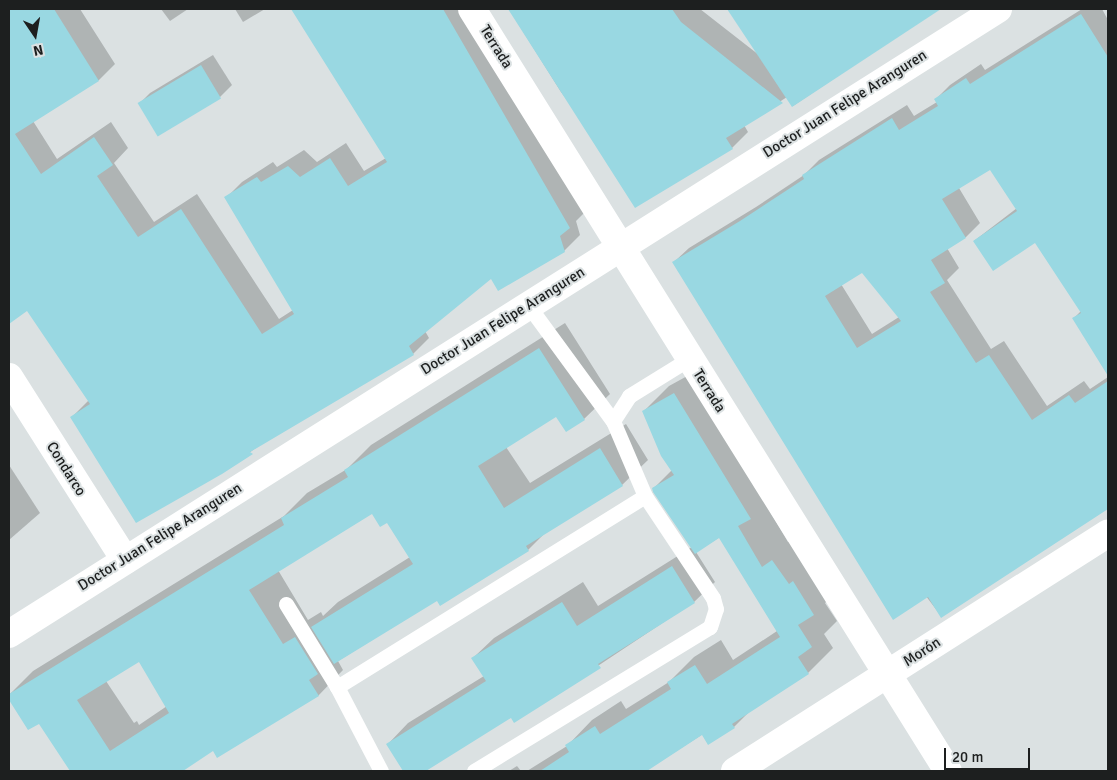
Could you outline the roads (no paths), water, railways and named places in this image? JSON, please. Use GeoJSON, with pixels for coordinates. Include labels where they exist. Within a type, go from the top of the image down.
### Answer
{"type":"FeatureCollection","features":[{"type":"Feature","properties":{"kind":"street","name":"Terrada"},"geometry":{"type":"LineString","coordinates":[[472,9],[620,245],[688,359],[948,771]]}},
{"type":"Feature","properties":{"kind":"street","name":"Doctor Juan Felipe Aranguren"},"geometry":{"type":"LineString","coordinates":[[9,634],[620,245],[998,9]]}},
{"type":"Feature","properties":{"kind":"street","name":"Condarco"},"geometry":{"type":"LineString","coordinates":[[9,377],[125,560]]}},
{"type":"Feature","properties":{"kind":"street","name":"Morón"},"geometry":{"type":"LineString","coordinates":[[735,771],[1108,533]]}},
{"type":"Feature","properties":{"kind":"lane"},"geometry":{"type":"LineString","coordinates":[[474,771],[710,627],[716,609],[713,598],[645,496],[613,421],[528,305]]}},
{"type":"Feature","properties":{"kind":"lane"},"geometry":{"type":"LineString","coordinates":[[613,421],[629,396],[688,359]]}},
{"type":"Feature","properties":{"kind":"lane"},"geometry":{"type":"LineString","coordinates":[[337,687],[645,496]]}},
{"type":"Feature","properties":{"kind":"lane"},"geometry":{"type":"LineString","coordinates":[[286,604],[337,687],[381,771]]}}]}
